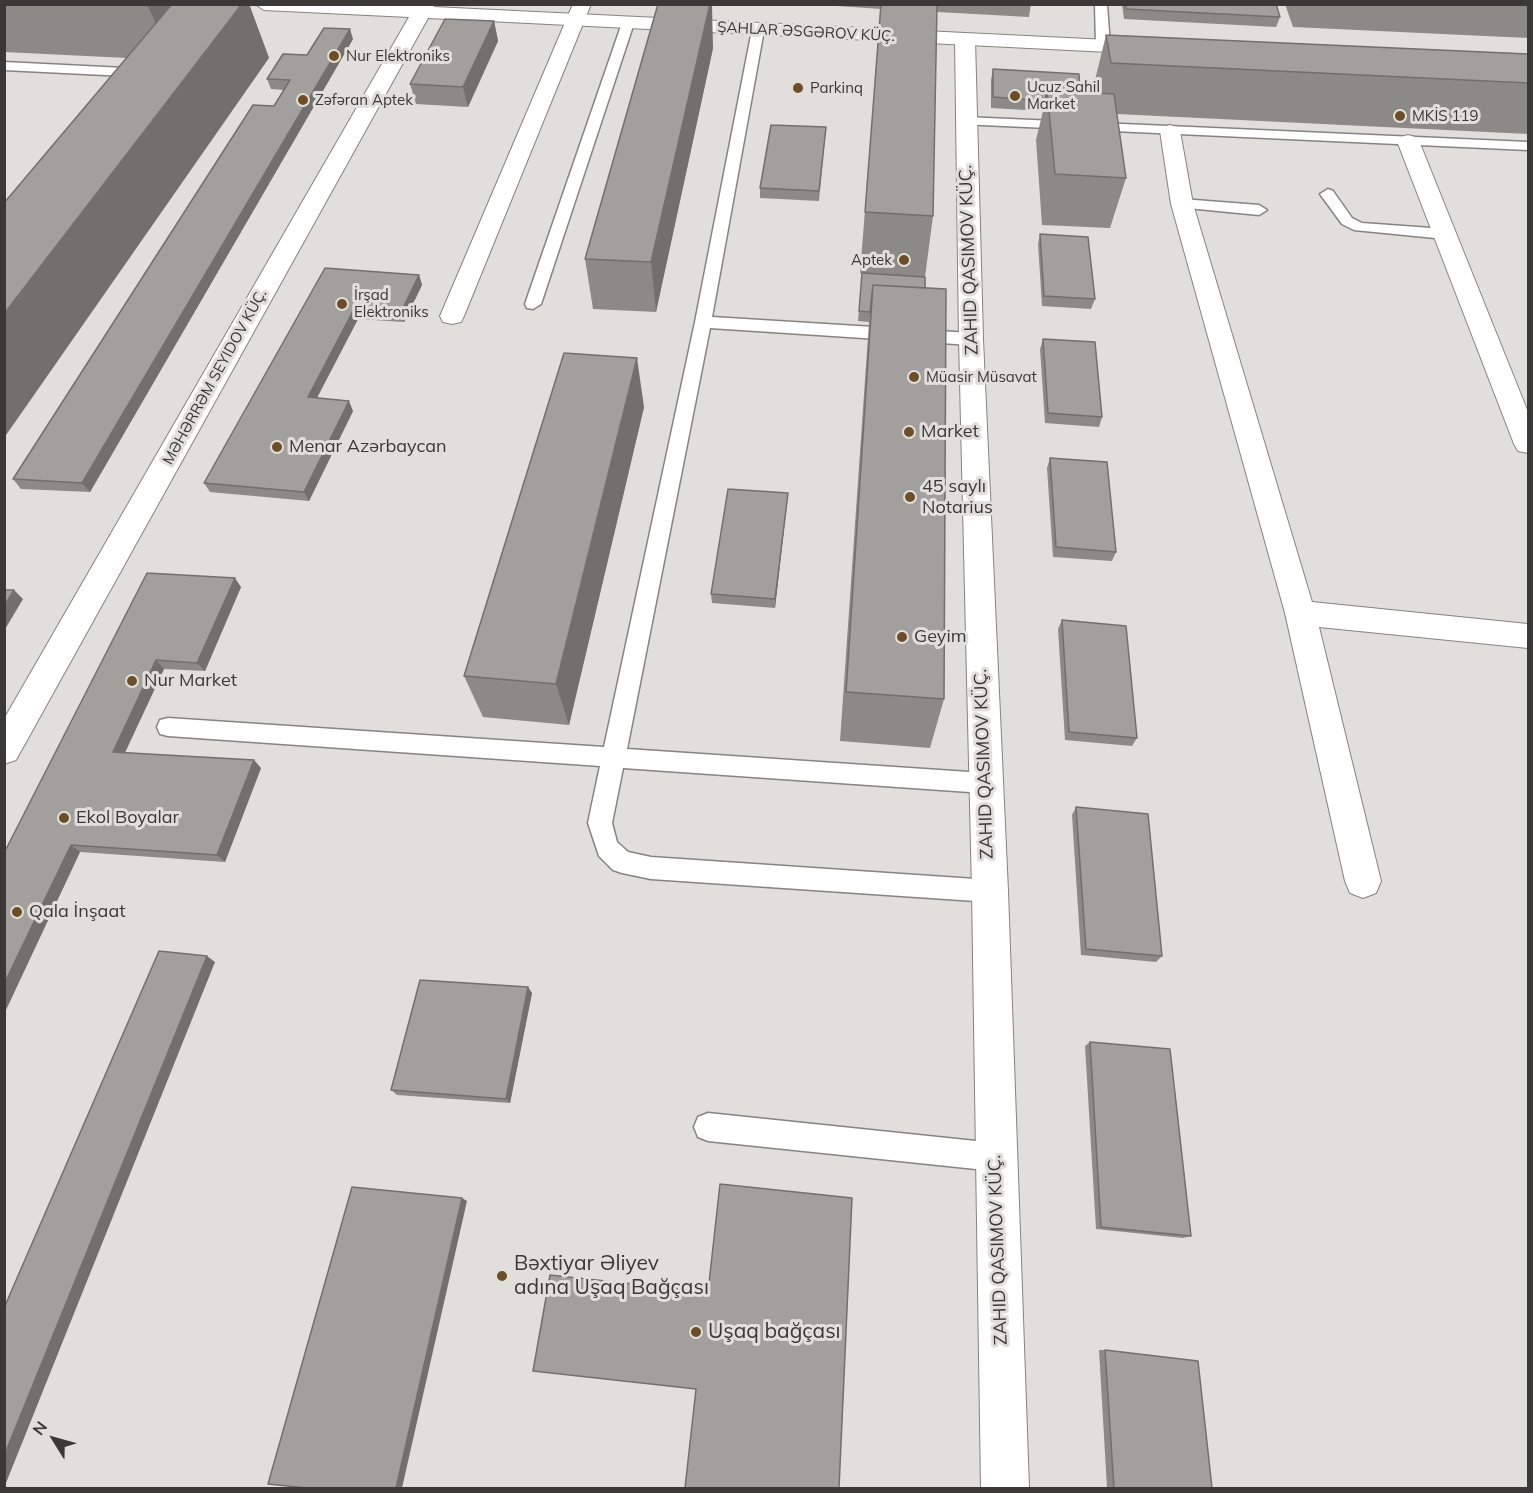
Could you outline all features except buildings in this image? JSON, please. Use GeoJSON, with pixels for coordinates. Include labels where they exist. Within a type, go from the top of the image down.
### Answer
{"type":"FeatureCollection","features":[{"type":"Feature","properties":{"kind":"street","name":"ŞAHLAR ƏSGƏROV KÜÇ."},"geometry":{"type":"LineString","coordinates":[[264,4],[578,12],[628,23],[1162,49]]}},
{"type":"Feature","properties":{"kind":"street","name":"MƏHƏRRƏM SEYIDOV KÜÇ."},"geometry":{"type":"LineString","coordinates":[[4,750],[424,8]]}},
{"type":"Feature","properties":{"kind":"street"},"geometry":{"type":"LineString","coordinates":[[452,316],[578,12]]}},
{"type":"Feature","properties":{"kind":"street"},"geometry":{"type":"LineString","coordinates":[[965,39],[971,339],[984,783],[990,891],[1005,1488]]}},
{"type":"Feature","properties":{"kind":"street"},"geometry":{"type":"LineString","coordinates":[[1170,130],[1182,204],[1300,613],[1363,881]]}},
{"type":"Feature","properties":{"kind":"street"},"geometry":{"type":"LineString","coordinates":[[1408,141],[1528,444]]}},
{"type":"Feature","properties":{"kind":"street"},"geometry":{"type":"LineString","coordinates":[[1300,613],[1528,636]]}},
{"type":"Feature","properties":{"kind":"lane"},"geometry":{"type":"LineString","coordinates":[[1101,4],[1104,46]]}},
{"type":"Feature","properties":{"kind":"lane"},"geometry":{"type":"LineString","coordinates":[[532,304],[628,23]]}},
{"type":"Feature","properties":{"kind":"lane"},"geometry":{"type":"LineString","coordinates":[[758,30],[703,322],[600,823],[607,848],[622,862],[651,868],[990,891]]}},
{"type":"Feature","properties":{"kind":"lane"},"geometry":{"type":"LineString","coordinates":[[4,66],[163,74]]}},
{"type":"Feature","properties":{"kind":"lane"},"geometry":{"type":"LineString","coordinates":[[965,121],[1528,146]]}},
{"type":"Feature","properties":{"kind":"lane"},"geometry":{"type":"LineString","coordinates":[[1328,194],[1347,221],[1359,227],[1445,234]]}},
{"type":"Feature","properties":{"kind":"lane"},"geometry":{"type":"LineString","coordinates":[[1182,204],[1259,210]]}},
{"type":"Feature","properties":{"kind":"lane"},"geometry":{"type":"LineString","coordinates":[[703,322],[971,339]]}},
{"type":"Feature","properties":{"kind":"lane"},"geometry":{"type":"LineString","coordinates":[[168,727],[984,783]]}},
{"type":"Feature","properties":{"kind":"lane"},"geometry":{"type":"LineString","coordinates":[[708,1127],[995,1157]]}},
{"type":"Feature","properties":{"kind":"place","name":"Nur Elektroniks"},"geometry":{"type":"Point","coordinates":[334,56]}},
{"type":"Feature","properties":{"kind":"place","name":"Parkinq"},"geometry":{"type":"Point","coordinates":[798,88]}},
{"type":"Feature","properties":{"kind":"place","name":"Ucuz Sahil Market"},"geometry":{"type":"Point","coordinates":[1015,96]}},
{"type":"Feature","properties":{"kind":"place","name":"Zəfəran Aptek"},"geometry":{"type":"Point","coordinates":[303,100]}},
{"type":"Feature","properties":{"kind":"place","name":"MKİS 119"},"geometry":{"type":"Point","coordinates":[1400,116]}},
{"type":"Feature","properties":{"kind":"place","name":"Aptek"},"geometry":{"type":"Point","coordinates":[904,260]}},
{"type":"Feature","properties":{"kind":"place","name":"İrşad Elektroniks"},"geometry":{"type":"Point","coordinates":[342,304]}},
{"type":"Feature","properties":{"kind":"place","name":"Müasir Müsavat"},"geometry":{"type":"Point","coordinates":[914,377]}},
{"type":"Feature","properties":{"kind":"place","name":"Market"},"geometry":{"type":"Point","coordinates":[909,432]}},
{"type":"Feature","properties":{"kind":"place","name":"Menar Azərbaycan"},"geometry":{"type":"Point","coordinates":[277,447]}},
{"type":"Feature","properties":{"kind":"place","name":"45 saylı Notarius"},"geometry":{"type":"Point","coordinates":[910,497]}},
{"type":"Feature","properties":{"kind":"place","name":"Geyim"},"geometry":{"type":"Point","coordinates":[902,637]}},
{"type":"Feature","properties":{"kind":"place","name":"Nur Market"},"geometry":{"type":"Point","coordinates":[132,681]}},
{"type":"Feature","properties":{"kind":"place","name":"Ekol Boyalar"},"geometry":{"type":"Point","coordinates":[64,818]}},
{"type":"Feature","properties":{"kind":"place","name":"Qala İnşaat"},"geometry":{"type":"Point","coordinates":[17,912]}},
{"type":"Feature","properties":{"kind":"place","name":"Bəxtiyar Əliyev adına Uşaq Bağçası"},"geometry":{"type":"Point","coordinates":[502,1276]}},
{"type":"Feature","properties":{"kind":"place","name":"Uşaq bağçası"},"geometry":{"type":"Point","coordinates":[696,1332]}}]}
